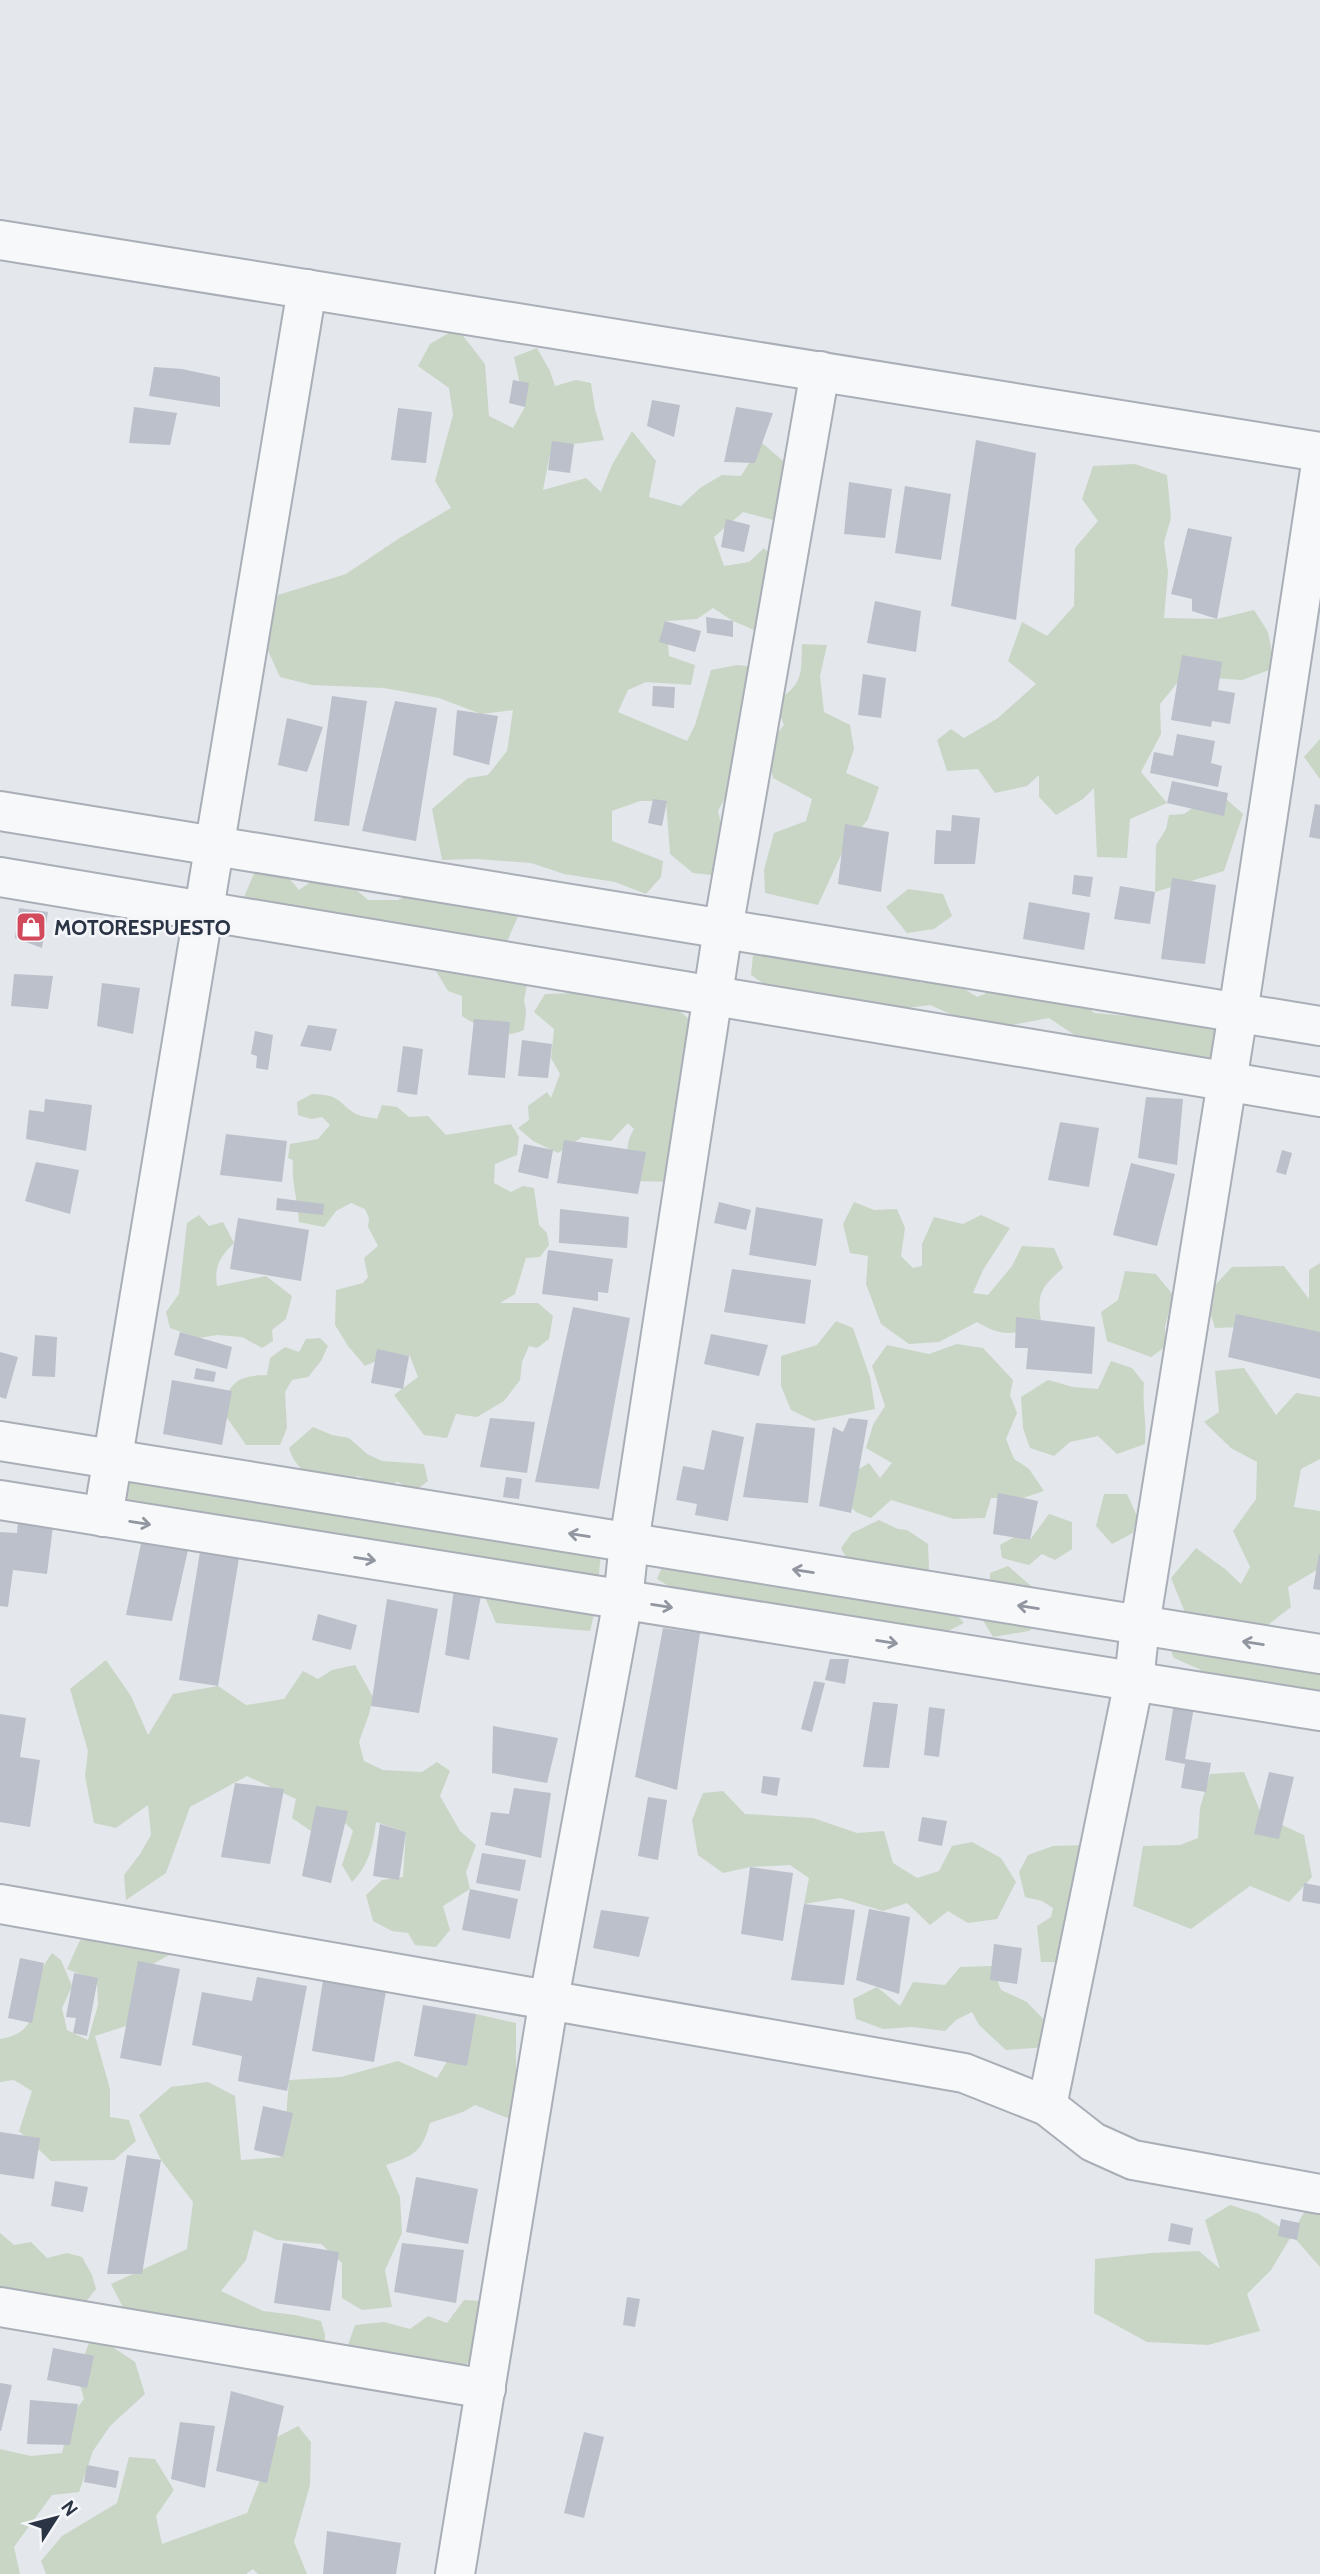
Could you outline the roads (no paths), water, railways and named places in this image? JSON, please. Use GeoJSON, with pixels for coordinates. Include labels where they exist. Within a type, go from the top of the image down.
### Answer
{"type":"FeatureCollection","features":[{"type":"Feature","properties":{"kind":"street"},"geometry":{"type":"LineString","coordinates":[[0,240],[1320,452]]}},
{"type":"Feature","properties":{"kind":"street"},"geometry":{"type":"LineString","coordinates":[[103,1517],[307,289]]}},
{"type":"Feature","properties":{"kind":"street"},"geometry":{"type":"LineString","coordinates":[[455,2574],[549,1999],[623,1600],[629,1543],[723,929],[820,371]]}},
{"type":"Feature","properties":{"kind":"street"},"geometry":{"type":"LineString","coordinates":[[1047,2106],[1134,1681],[1140,1625],[1238,1013],[1320,470]]}},
{"type":"Feature","properties":{"kind":"street"},"geometry":{"type":"LineString","coordinates":[[0,811],[1320,1026]]}},
{"type":"Feature","properties":{"kind":"street"},"geometry":{"type":"LineString","coordinates":[[0,877],[1320,1097]]}},
{"type":"Feature","properties":{"kind":"street"},"geometry":{"type":"LineString","coordinates":[[0,1441],[1320,1654]]}},
{"type":"Feature","properties":{"kind":"street"},"geometry":{"type":"LineString","coordinates":[[0,1500],[1320,1711]]}},
{"type":"Feature","properties":{"kind":"street"},"geometry":{"type":"LineString","coordinates":[[0,1904],[964,2073],[1047,2106],[1093,2142],[1133,2160],[1320,2194]]}},
{"type":"Feature","properties":{"kind":"street"},"geometry":{"type":"LineString","coordinates":[[0,2307],[486,2389]]}},
{"type":"Feature","properties":{"kind":"place","name":"MOTORESPUESTO"},"geometry":{"type":"Point","coordinates":[31,927]}}]}
